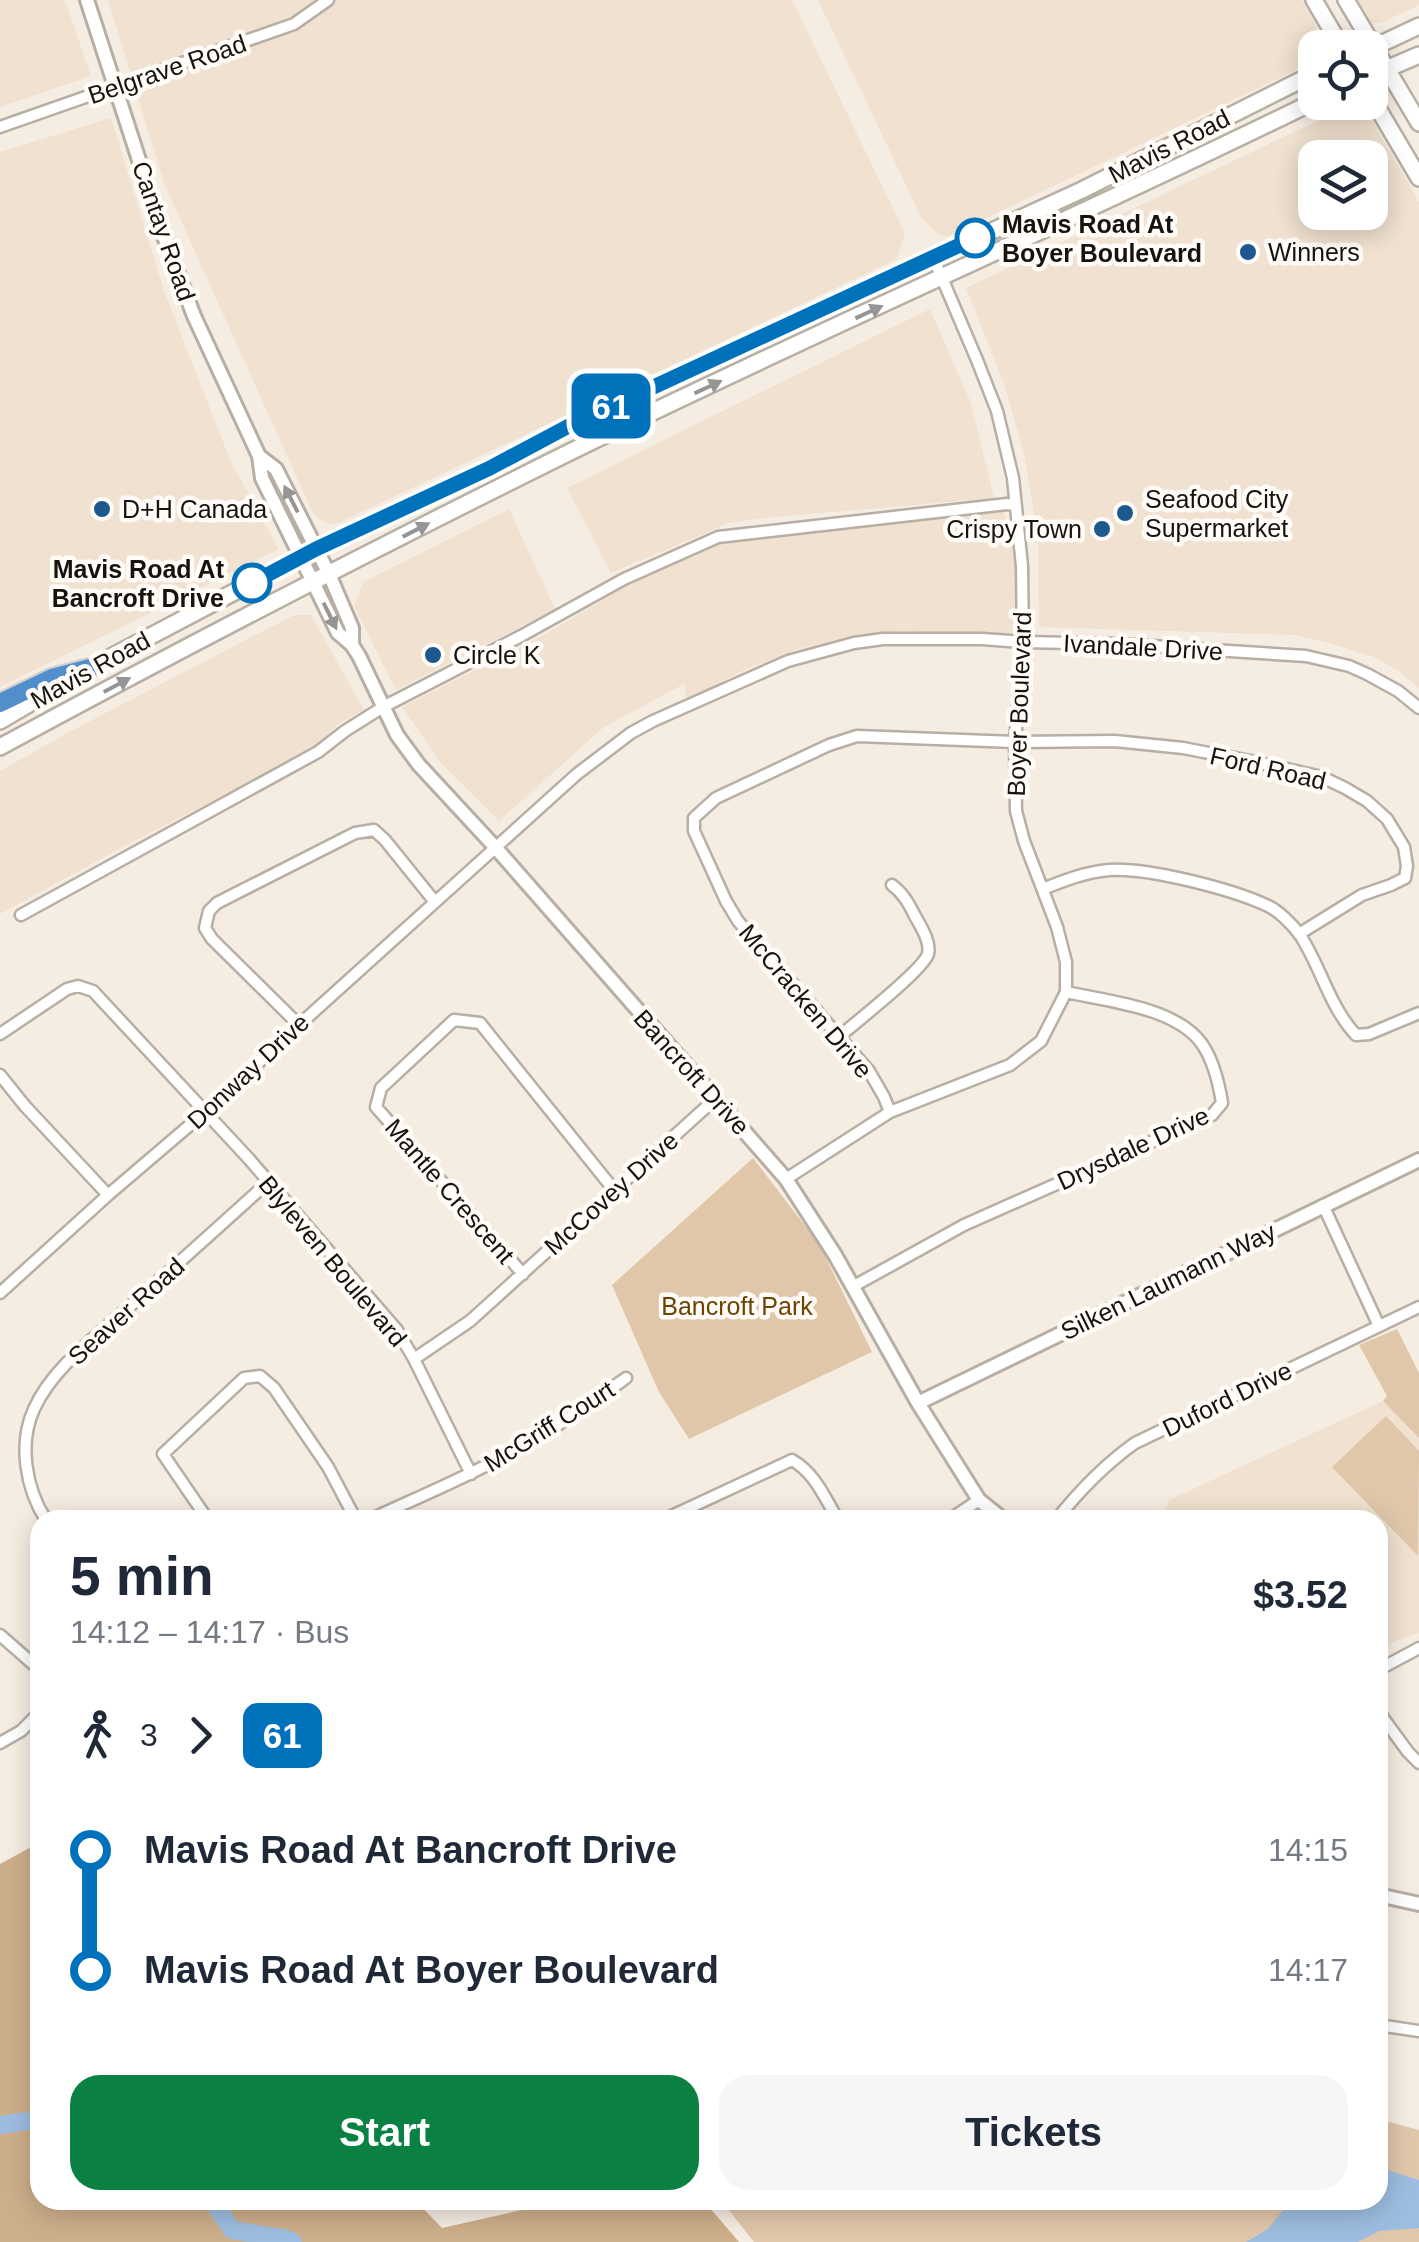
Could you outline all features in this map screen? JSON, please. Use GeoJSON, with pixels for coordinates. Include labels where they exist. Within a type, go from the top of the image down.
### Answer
{"type":"FeatureCollection","features":[{"type":"Feature","properties":{"kind":"highway"},"geometry":{"type":"LineString","coordinates":[[0,702],[52,678],[90,668]]}},
{"type":"Feature","properties":{"kind":"main road"},"geometry":{"type":"LineString","coordinates":[[1314,0],[1332,30]]}},
{"type":"Feature","properties":{"kind":"main road"},"geometry":{"type":"LineString","coordinates":[[1346,0],[1362,30]]}},
{"type":"Feature","properties":{"kind":"main road"},"geometry":{"type":"LineString","coordinates":[[1388,41],[1419,26]]}},
{"type":"Feature","properties":{"kind":"main road"},"geometry":{"type":"LineString","coordinates":[[1419,55],[1388,69],[1419,123]]}},
{"type":"Feature","properties":{"kind":"main road","name":"Mavis Road"},"geometry":{"type":"LineString","coordinates":[[0,721],[90,668],[316,549],[490,468],[567,427],[1082,190],[1298,82]]}},
{"type":"Feature","properties":{"kind":"main road","name":"Mavis Road"},"geometry":{"type":"LineString","coordinates":[[0,748],[572,451],[1298,109]]}},
{"type":"Feature","properties":{"kind":"main road"},"geometry":{"type":"LineString","coordinates":[[1384,120],[1419,178]]}},
{"type":"Feature","properties":{"kind":"street","name":"Cantay Road"},"geometry":{"type":"LineString","coordinates":[[87,0],[163,234],[194,316],[259,456],[262,478],[314,582]]}},
{"type":"Feature","properties":{"kind":"street","name":"Belgrave Road"},"geometry":{"type":"LineString","coordinates":[[0,128],[294,24],[328,0]]}},
{"type":"Feature","properties":{"kind":"street","name":"Boyer Boulevard"},"geometry":{"type":"LineString","coordinates":[[933,257],[996,411],[1016,505],[1023,642],[1016,811],[1066,962],[1066,992]]}},
{"type":"Feature","properties":{"kind":"street","name":"Cantay Road"},"geometry":{"type":"LineString","coordinates":[[259,456],[276,469],[329,574]]}},
{"type":"Feature","properties":{"kind":"street"},"geometry":{"type":"LineString","coordinates":[[21,914],[318,752],[383,707],[624,579],[718,537],[1016,505]]}},
{"type":"Feature","properties":{"kind":"street","name":"Bancroft Drive"},"geometry":{"type":"LineString","coordinates":[[329,574],[352,628],[352,645]]}},
{"type":"Feature","properties":{"kind":"street","name":"Bancroft Drive"},"geometry":{"type":"LineString","coordinates":[[314,582],[338,634],[352,645],[397,735],[419,765],[786,1179],[854,1286],[918,1403],[978,1500],[991,1510]]}},
{"type":"Feature","properties":{"kind":"street","name":"Ivandale Drive"},"geometry":{"type":"LineString","coordinates":[[495,848],[577,774],[653,720],[788,660],[883,639],[982,638],[1306,656],[1349,666],[1398,691],[1419,708]]}},
{"type":"Feature","properties":{"kind":"street","name":"McCracken Drive"},"geometry":{"type":"LineString","coordinates":[[890,1112],[869,1070],[738,921],[694,831],[694,818],[716,798],[858,736],[1016,742]]}},
{"type":"Feature","properties":{"kind":"street","name":"Ford Road"},"geometry":{"type":"LineString","coordinates":[[1016,742],[1115,741],[1183,748],[1322,777],[1367,800],[1387,819],[1404,847],[1404,878],[1362,895],[1299,934]]}},
{"type":"Feature","properties":{"kind":"street"},"geometry":{"type":"LineString","coordinates":[[299,1025],[212,940],[204,928],[208,912],[217,903],[356,833],[374,830],[435,902]]}},
{"type":"Feature","properties":{"kind":"street","name":"Donway Drive"},"geometry":{"type":"LineString","coordinates":[[3,1284],[204,1114],[495,848]]}},
{"type":"Feature","properties":{"kind":"street"},"geometry":{"type":"LineString","coordinates":[[1043,889],[1086,873],[1147,872],[1270,906],[1299,934],[1336,1008],[1356,1035],[1369,1034],[1419,1013]]}},
{"type":"Feature","properties":{"kind":"street"},"geometry":{"type":"LineString","coordinates":[[840,1036],[914,971],[928,953],[928,942],[915,916],[892,885]]}},
{"type":"Feature","properties":{"kind":"street","name":"Blyleven Boulevard"},"geometry":{"type":"LineString","coordinates":[[0,1034],[68,988],[78,986],[93,991],[248,1159],[396,1330],[471,1474]]}},
{"type":"Feature","properties":{"kind":"street"},"geometry":{"type":"LineString","coordinates":[[786,1179],[890,1112],[1010,1065],[1041,1040],[1066,992]]}},
{"type":"Feature","properties":{"kind":"street","name":"Drysdale Drive"},"geometry":{"type":"LineString","coordinates":[[854,1286],[964,1225],[1212,1115],[1222,1103],[1202,1044],[1182,1026],[1159,1014],[1066,992]]}},
{"type":"Feature","properties":{"kind":"street","name":"Mantle Crescent"},"geometry":{"type":"LineString","coordinates":[[523,1274],[376,1107],[381,1088],[410,1060],[454,1020],[480,1023],[614,1190]]}},
{"type":"Feature","properties":{"kind":"street"},"geometry":{"type":"LineString","coordinates":[[0,1075],[108,1195]]}},
{"type":"Feature","properties":{"kind":"street","name":"McCovey Drive"},"geometry":{"type":"LineString","coordinates":[[414,1360],[470,1321],[714,1100]]}},
{"type":"Feature","properties":{"kind":"street","name":"Silken Laumann Way"},"geometry":{"type":"LineString","coordinates":[[918,1403],[1419,1160]]}},
{"type":"Feature","properties":{"kind":"street","name":"Seaver Road"},"geometry":{"type":"LineString","coordinates":[[40,1510],[26,1455],[34,1409],[64,1366],[268,1183]]}},
{"type":"Feature","properties":{"kind":"street"},"geometry":{"type":"LineString","coordinates":[[1323,1205],[1379,1326]]}},
{"type":"Feature","properties":{"kind":"street","name":"Duford Drive"},"geometry":{"type":"LineString","coordinates":[[1064,1510],[1110,1460],[1135,1442],[1419,1307]]}},
{"type":"Feature","properties":{"kind":"street"},"geometry":{"type":"LineString","coordinates":[[201,1510],[164,1454],[244,1378],[260,1376],[274,1388],[328,1466],[351,1510]]}},
{"type":"Feature","properties":{"kind":"street","name":"McGriff Court"},"geometry":{"type":"LineString","coordinates":[[391,1510],[471,1474],[556,1426],[626,1378]]}},
{"type":"Feature","properties":{"kind":"street"},"geometry":{"type":"LineString","coordinates":[[685,1510],[792,1460],[813,1478],[832,1510]]}},
{"type":"Feature","properties":{"kind":"street"},"geometry":{"type":"LineString","coordinates":[[963,1510],[978,1500]]}},
{"type":"Feature","properties":{"kind":"street"},"geometry":{"type":"LineString","coordinates":[[0,1634],[30,1661]]}},
{"type":"Feature","properties":{"kind":"street"},"geometry":{"type":"LineString","coordinates":[[1388,1665],[1419,1648]]}},
{"type":"Feature","properties":{"kind":"street"},"geometry":{"type":"LineString","coordinates":[[0,1743],[30,1723]]}},
{"type":"Feature","properties":{"kind":"street"},"geometry":{"type":"LineString","coordinates":[[1388,1725],[1419,1763]]}},
{"type":"Feature","properties":{"kind":"street"},"geometry":{"type":"LineString","coordinates":[[1388,1897],[1419,1904]]}},
{"type":"Feature","properties":{"kind":"street"},"geometry":{"type":"LineString","coordinates":[[1388,2026],[1419,2031]]}},
{"type":"Feature","properties":{"kind":"shaded area"},"geometry":{"type":"Polygon","coordinates":[[[0,0],[65,0],[91,76],[0,107],[0,0]]]}},
{"type":"Feature","properties":{"kind":"shaded area"},"geometry":{"type":"Polygon","coordinates":[[[108,0],[792,0],[905,233],[897,259],[336,524],[328,523],[317,518],[311,509],[164,183],[108,0]]]}},
{"type":"Feature","properties":{"kind":"shaded area"},"geometry":{"type":"Polygon","coordinates":[[[818,0],[1302,0],[1314,20],[1316,30],[1298,30],[1298,67],[1292,72],[947,237],[922,219],[818,0]]]}},
{"type":"Feature","properties":{"kind":"shaded area"},"geometry":{"type":"Polygon","coordinates":[[[1357,0],[1419,0],[1419,5],[1381,23],[1371,23],[1357,0]]]}},
{"type":"Feature","properties":{"kind":"shaded area"},"geometry":{"type":"Polygon","coordinates":[[[111,118],[164,291],[231,462],[279,549],[0,687],[0,152],[111,118]]]}},
{"type":"Feature","properties":{"kind":"shaded area"},"geometry":{"type":"Polygon","coordinates":[[[1319,120],[1372,120],[1383,140],[1298,140],[1298,230],[1388,230],[1388,148],[1419,202],[1419,688],[1374,657],[1294,635],[1039,627],[1038,538],[1024,453],[1004,384],[966,288],[1319,120]]]}},
{"type":"Feature","properties":{"kind":"shaded area"},"geometry":{"type":"Polygon","coordinates":[[[930,309],[971,403],[994,498],[729,523],[611,573],[567,488],[930,309]]]}},
{"type":"Feature","properties":{"kind":"shaded area"},"geometry":{"type":"Polygon","coordinates":[[[509,509],[555,609],[396,690],[354,606],[363,582],[509,509]]]}},
{"type":"Feature","properties":{"kind":"shaded area"},"geometry":{"type":"Polygon","coordinates":[[[1004,512],[1016,567],[1016,637],[900,631],[804,647],[746,669],[687,700],[684,684],[604,727],[499,821],[440,762],[402,707],[717,540],[1004,512]]]}},
{"type":"Feature","properties":{"kind":"shaded area"},"geometry":{"type":"Polygon","coordinates":[[[294,615],[311,615],[364,710],[338,724],[310,752],[0,914],[0,771],[294,615]]]}},
{"type":"Feature","properties":{"kind":"shaded area"},"geometry":{"type":"Polygon","coordinates":[[[1383,1401],[1419,1438],[1419,1633],[1388,1645],[1388,1510],[1166,1510],[1169,1500],[1383,1401]]]}},
{"type":"Feature","properties":{"kind":"shaded area"},"geometry":{"type":"Polygon","coordinates":[[[30,1848],[30,2210],[425,2210],[442,2228],[522,2210],[712,2210],[739,2242],[0,2242],[0,1864],[30,1848]]]}},
{"type":"Feature","properties":{"kind":"green space","name":"Bancroft Park"},"geometry":{"type":"Polygon","coordinates":[[[753,1158],[819,1244],[872,1352],[689,1439],[659,1392],[612,1285],[753,1158]]]}},
{"type":"Feature","properties":{"kind":"green space"},"geometry":{"type":"Polygon","coordinates":[[[1397,1329],[1419,1373],[1419,1438],[1383,1401],[1387,1396],[1359,1345],[1397,1329]]]}},
{"type":"Feature","properties":{"kind":"green space"},"geometry":{"type":"Polygon","coordinates":[[[1386,1416],[1419,1451],[1418,1556],[1388,1525],[1388,1510],[1374,1510],[1332,1467],[1386,1416]]]}},
{"type":"Feature","properties":{"kind":"green space"},"geometry":{"type":"Polygon","coordinates":[[[1388,2122],[1419,2130],[1419,2242],[754,2242],[729,2210],[1388,2210],[1388,2122]]]}},
{"type":"Feature","properties":{"kind":"water"},"geometry":{"type":"Polygon","coordinates":[[[1388,2170],[1419,2180],[1419,2228],[1379,2231],[1358,2242],[1246,2242],[1268,2229],[1283,2210],[1388,2210],[1388,2170]]]}},
{"type":"Feature","properties":{"kind":"waterway"},"geometry":{"type":"LineString","coordinates":[[0,2125],[30,2120]]}},
{"type":"Feature","properties":{"kind":"waterway"},"geometry":{"type":"LineString","coordinates":[[219,2210],[232,2230],[293,2242]]}},
{"type":"Feature","properties":{"kind":"bus line","name":"61"},"geometry":{"type":"LineString","coordinates":[[252,583],[567,427],[975,238]]}},
{"type":"Feature","properties":{"kind":"place","name":"Mavis Road At Boyer Boulevard"},"geometry":{"type":"Point","coordinates":[975,238]}},
{"type":"Feature","properties":{"kind":"place","name":"Winners"},"geometry":{"type":"Point","coordinates":[1248,252]}},
{"type":"Feature","properties":{"kind":"place","name":"D+H Canada"},"geometry":{"type":"Point","coordinates":[102,509]}},
{"type":"Feature","properties":{"kind":"place","name":"Seafood City Supermarket"},"geometry":{"type":"Point","coordinates":[1125,513]}},
{"type":"Feature","properties":{"kind":"place","name":"Crispy Town"},"geometry":{"type":"Point","coordinates":[1102,529]}},
{"type":"Feature","properties":{"kind":"place","name":"Mavis Road At Bancroft Drive"},"geometry":{"type":"Point","coordinates":[252,583]}},
{"type":"Feature","properties":{"kind":"place","name":"Circle K"},"geometry":{"type":"Point","coordinates":[433,655]}}]}
